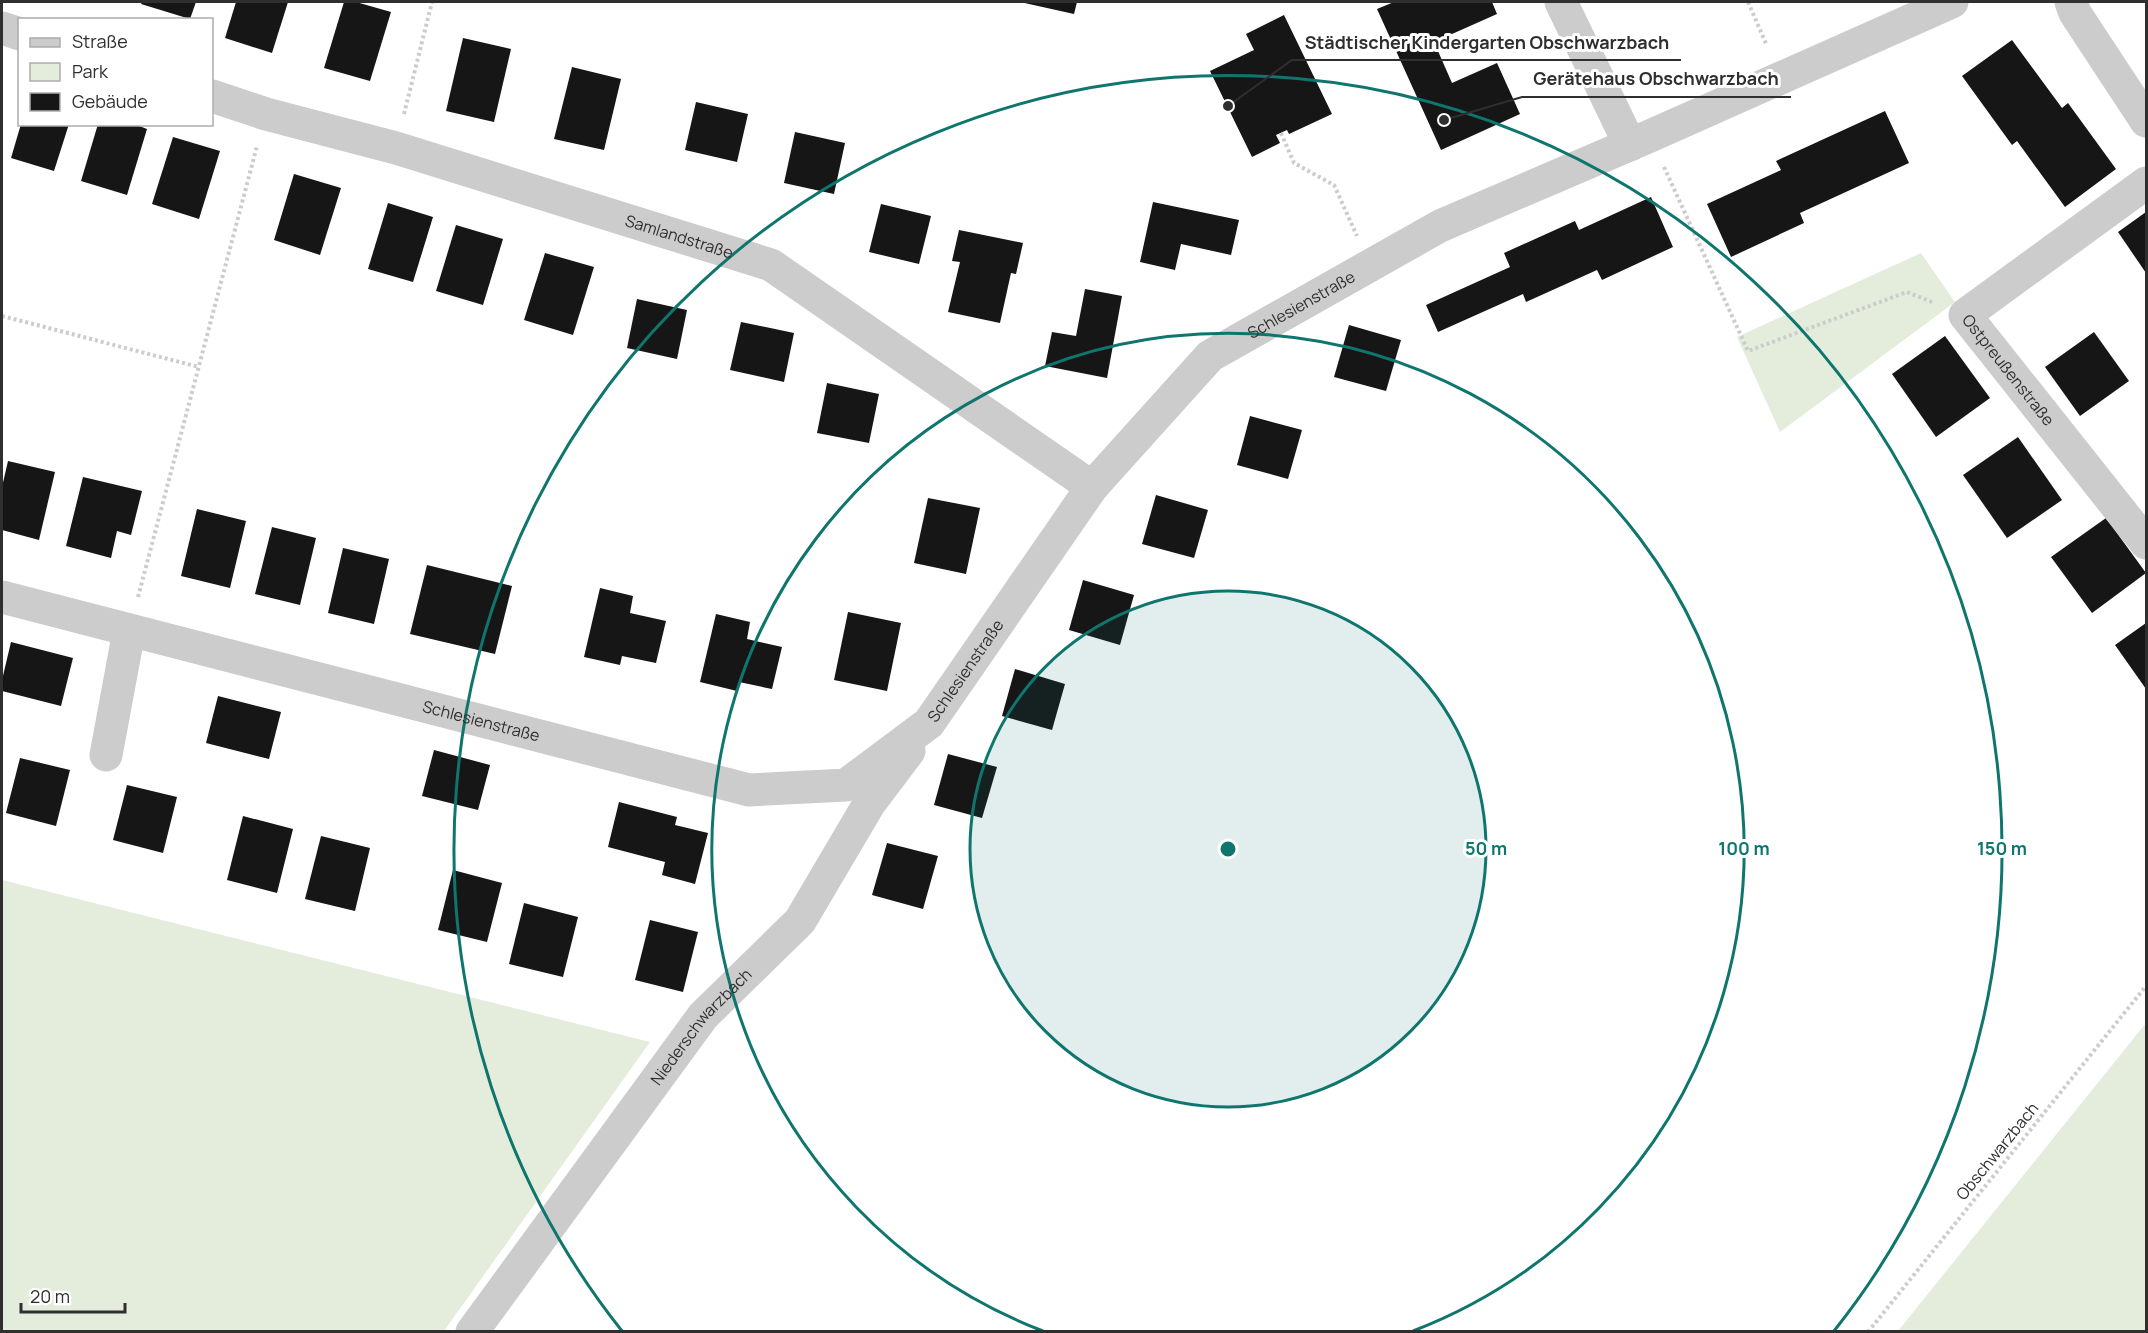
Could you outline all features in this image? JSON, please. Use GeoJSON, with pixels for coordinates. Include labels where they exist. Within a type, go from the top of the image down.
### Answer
{"type":"FeatureCollection","features":[{"type":"Feature","properties":{"kind":"street"},"geometry":{"type":"LineString","coordinates":[[1561,2],[1640,140]]}},
{"type":"Feature","properties":{"kind":"street","name":"Schlesienstraße"},"geometry":{"type":"LineString","coordinates":[[2,597],[749,790],[846,785],[929,723],[1092,487],[1210,356],[1440,226],[1952,2]]}},
{"type":"Feature","properties":{"kind":"street"},"geometry":{"type":"LineString","coordinates":[[2071,2],[2075,13],[2146,121]]}},
{"type":"Feature","properties":{"kind":"street"},"geometry":{"type":"LineString","coordinates":[[2,28],[18,33]]}},
{"type":"Feature","properties":{"kind":"street","name":"Samlandstraße"},"geometry":{"type":"LineString","coordinates":[[213,96],[266,114],[396,148],[771,265],[1092,487]]}},
{"type":"Feature","properties":{"kind":"street","name":"Ostpreußenstraße"},"geometry":{"type":"LineString","coordinates":[[2146,183],[1965,315],[2146,543]]}},
{"type":"Feature","properties":{"kind":"street"},"geometry":{"type":"LineString","coordinates":[[106,755],[129,631]]}},
{"type":"Feature","properties":{"kind":"street","name":"Niederschwarzbach"},"geometry":{"type":"LineString","coordinates":[[472,1332],[703,1016],[801,921],[869,804],[929,723]]}},
{"type":"Feature","properties":{"kind":"path"},"geometry":{"type":"LineString","coordinates":[[396,148],[432,2]]}},
{"type":"Feature","properties":{"kind":"path"},"geometry":{"type":"LineString","coordinates":[[1748,2],[1781,77]]}},
{"type":"Feature","properties":{"kind":"path"},"geometry":{"type":"LineString","coordinates":[[129,631],[266,114]]}},
{"type":"Feature","properties":{"kind":"path"},"geometry":{"type":"LineString","coordinates":[[1281,133],[1294,163],[1334,185],[1370,266]]}},
{"type":"Feature","properties":{"kind":"path"},"geometry":{"type":"LineString","coordinates":[[1640,140],[1748,351],[1906,292],[1965,315]]}},
{"type":"Feature","properties":{"kind":"path"},"geometry":{"type":"LineString","coordinates":[[2,316],[199,367]]}},
{"type":"Feature","properties":{"kind":"path","name":"Obschwarzbach"},"geometry":{"type":"LineString","coordinates":[[1868,1332],[2146,986]]}},
{"type":"Feature","properties":{"kind":"green space"},"geometry":{"type":"Polygon","coordinates":[[[1921,253],[1955,302],[1780,432],[1737,337],[1921,253]]]}},
{"type":"Feature","properties":{"kind":"green space"},"geometry":{"type":"Polygon","coordinates":[[[2,880],[650,1042],[444,1331],[2,1331],[2,880]]]}},
{"type":"Feature","properties":{"kind":"green space"},"geometry":{"type":"Polygon","coordinates":[[[2146,1023],[2146,1331],[1898,1331],[2146,1023]]]}},
{"type":"Feature","properties":{"kind":"building"},"geometry":{"type":"Polygon","coordinates":[[[142,2],[196,2],[190,18],[141,4],[142,2]]]}},
{"type":"Feature","properties":{"kind":"building"},"geometry":{"type":"Polygon","coordinates":[[[236,2],[288,2],[272,53],[225,38],[236,2]]]}},
{"type":"Feature","properties":{"kind":"building"},"geometry":{"type":"Polygon","coordinates":[[[344,2],[356,2],[391,12],[370,81],[324,68],[344,2]]]}},
{"type":"Feature","properties":{"kind":"building"},"geometry":{"type":"Polygon","coordinates":[[[1020,2],[1077,2],[1074,14],[1020,2]]]}},
{"type":"Feature","properties":{"kind":"building"},"geometry":{"type":"Polygon","coordinates":[[[1394,2],[1492,2],[1497,14],[1434,42],[1452,83],[1497,63],[1520,114],[1441,150],[1377,9],[1394,2]]]}},
{"type":"Feature","properties":{"kind":"building"},"geometry":{"type":"Polygon","coordinates":[[[1284,15],[1332,114],[1289,134],[1287,130],[1276,135],[1280,143],[1252,157],[1210,71],[1254,50],[1246,34],[1284,15]]]}},
{"type":"Feature","properties":{"kind":"building"},"geometry":{"type":"Polygon","coordinates":[[[463,38],[511,49],[494,122],[446,111],[463,38]]]}},
{"type":"Feature","properties":{"kind":"building"},"geometry":{"type":"Polygon","coordinates":[[[2012,40],[2062,108],[2068,103],[2116,169],[2065,207],[2017,141],[2012,145],[1962,76],[2012,40]]]}},
{"type":"Feature","properties":{"kind":"building"},"geometry":{"type":"Polygon","coordinates":[[[572,67],[621,79],[604,150],[554,139],[572,67]]]}},
{"type":"Feature","properties":{"kind":"building"},"geometry":{"type":"Polygon","coordinates":[[[696,102],[748,114],[737,162],[685,150],[696,102]]]}},
{"type":"Feature","properties":{"kind":"building"},"geometry":{"type":"Polygon","coordinates":[[[1885,111],[1909,163],[1800,213],[1804,223],[1731,257],[1707,204],[1781,170],[1776,161],[1885,111]]]}},
{"type":"Feature","properties":{"kind":"building"},"geometry":{"type":"Polygon","coordinates":[[[20,126],[68,126],[54,171],[11,158],[20,126]]]}},
{"type":"Feature","properties":{"kind":"building"},"geometry":{"type":"Polygon","coordinates":[[[97,126],[139,126],[147,129],[127,195],[81,181],[97,126]]]}},
{"type":"Feature","properties":{"kind":"building"},"geometry":{"type":"Polygon","coordinates":[[[795,132],[845,143],[834,194],[784,183],[795,132]]]}},
{"type":"Feature","properties":{"kind":"building"},"geometry":{"type":"Polygon","coordinates":[[[173,137],[220,151],[199,219],[152,204],[173,137]]]}},
{"type":"Feature","properties":{"kind":"building"},"geometry":{"type":"Polygon","coordinates":[[[294,174],[341,188],[320,255],[274,240],[294,174]]]}},
{"type":"Feature","properties":{"kind":"building"},"geometry":{"type":"Polygon","coordinates":[[[1651,197],[1673,247],[1602,280],[1597,270],[1526,302],[1523,294],[1438,332],[1426,305],[1510,267],[1504,253],[1575,221],[1579,230],[1651,197]]]}},
{"type":"Feature","properties":{"kind":"building"},"geometry":{"type":"Polygon","coordinates":[[[1153,202],[1239,220],[1231,255],[1181,244],[1175,270],[1140,262],[1153,202]]]}},
{"type":"Feature","properties":{"kind":"building"},"geometry":{"type":"Polygon","coordinates":[[[388,203],[433,217],[413,282],[368,269],[388,203]]]}},
{"type":"Feature","properties":{"kind":"building"},"geometry":{"type":"Polygon","coordinates":[[[881,204],[931,216],[919,264],[869,252],[881,204]]]}},
{"type":"Feature","properties":{"kind":"building"},"geometry":{"type":"Polygon","coordinates":[[[2146,212],[2146,273],[2118,232],[2146,212]]]}},
{"type":"Feature","properties":{"kind":"building"},"geometry":{"type":"Polygon","coordinates":[[[456,225],[503,239],[483,305],[436,291],[456,225]]]}},
{"type":"Feature","properties":{"kind":"building"},"geometry":{"type":"Polygon","coordinates":[[[959,230],[1023,243],[1016,274],[1011,273],[1000,323],[948,312],[960,262],[952,261],[959,230]]]}},
{"type":"Feature","properties":{"kind":"building"},"geometry":{"type":"Polygon","coordinates":[[[545,253],[594,267],[573,335],[524,320],[545,253]]]}},
{"type":"Feature","properties":{"kind":"building"},"geometry":{"type":"Polygon","coordinates":[[[1085,289],[1122,296],[1107,378],[1045,366],[1052,332],[1076,336],[1085,289]]]}},
{"type":"Feature","properties":{"kind":"building"},"geometry":{"type":"Polygon","coordinates":[[[637,299],[687,310],[677,359],[627,348],[637,299]]]}},
{"type":"Feature","properties":{"kind":"building"},"geometry":{"type":"Polygon","coordinates":[[[741,322],[794,333],[784,382],[730,370],[741,322]]]}},
{"type":"Feature","properties":{"kind":"building"},"geometry":{"type":"Polygon","coordinates":[[[1349,325],[1401,340],[1386,391],[1334,377],[1349,325]]]}},
{"type":"Feature","properties":{"kind":"building"},"geometry":{"type":"Polygon","coordinates":[[[2094,332],[2129,381],[2080,416],[2045,367],[2094,332]]]}},
{"type":"Feature","properties":{"kind":"building"},"geometry":{"type":"Polygon","coordinates":[[[1945,336],[1990,398],[1936,437],[1892,374],[1945,336]]]}},
{"type":"Feature","properties":{"kind":"building"},"geometry":{"type":"Polygon","coordinates":[[[827,383],[879,394],[869,443],[817,433],[827,383]]]}},
{"type":"Feature","properties":{"kind":"building"},"geometry":{"type":"Polygon","coordinates":[[[1250,416],[1302,430],[1288,479],[1237,465],[1250,416]]]}},
{"type":"Feature","properties":{"kind":"building"},"geometry":{"type":"Polygon","coordinates":[[[2018,437],[2062,500],[2007,538],[1963,475],[2018,437]]]}},
{"type":"Feature","properties":{"kind":"building"},"geometry":{"type":"Polygon","coordinates":[[[8,461],[55,472],[39,540],[2,530],[2,487],[8,461]]]}},
{"type":"Feature","properties":{"kind":"building"},"geometry":{"type":"Polygon","coordinates":[[[83,477],[142,491],[131,535],[117,531],[111,558],[66,546],[83,477]]]}},
{"type":"Feature","properties":{"kind":"building"},"geometry":{"type":"Polygon","coordinates":[[[1156,495],[1208,510],[1194,558],[1142,544],[1156,495]]]}},
{"type":"Feature","properties":{"kind":"building"},"geometry":{"type":"Polygon","coordinates":[[[928,498],[980,508],[966,574],[914,563],[928,498]]]}},
{"type":"Feature","properties":{"kind":"building"},"geometry":{"type":"Polygon","coordinates":[[[197,509],[246,521],[230,588],[181,576],[197,509]]]}},
{"type":"Feature","properties":{"kind":"building"},"geometry":{"type":"Polygon","coordinates":[[[2106,518],[2146,573],[2092,613],[2051,557],[2106,518]]]}},
{"type":"Feature","properties":{"kind":"building"},"geometry":{"type":"Polygon","coordinates":[[[272,527],[316,538],[300,605],[255,594],[272,527]]]}},
{"type":"Feature","properties":{"kind":"building"},"geometry":{"type":"Polygon","coordinates":[[[343,548],[389,559],[374,624],[328,613],[343,548]]]}},
{"type":"Feature","properties":{"kind":"building"},"geometry":{"type":"Polygon","coordinates":[[[427,565],[512,586],[495,654],[410,634],[427,565]]]}},
{"type":"Feature","properties":{"kind":"building"},"geometry":{"type":"Polygon","coordinates":[[[1083,580],[1134,595],[1120,645],[1069,630],[1083,580]]]}},
{"type":"Feature","properties":{"kind":"building"},"geometry":{"type":"Polygon","coordinates":[[[600,588],[633,596],[630,613],[666,621],[656,663],[622,656],[620,665],[584,657],[600,588]]]}},
{"type":"Feature","properties":{"kind":"building"},"geometry":{"type":"Polygon","coordinates":[[[848,612],[901,623],[887,691],[834,680],[848,612]]]}},
{"type":"Feature","properties":{"kind":"building"},"geometry":{"type":"Polygon","coordinates":[[[716,614],[750,622],[747,639],[782,647],[772,689],[739,682],[737,691],[700,682],[716,614]]]}},
{"type":"Feature","properties":{"kind":"building"},"geometry":{"type":"Polygon","coordinates":[[[2146,623],[2146,689],[2115,645],[2146,623]]]}},
{"type":"Feature","properties":{"kind":"building"},"geometry":{"type":"Polygon","coordinates":[[[11,642],[73,658],[61,706],[2,691],[2,680],[11,642]]]}},
{"type":"Feature","properties":{"kind":"building"},"geometry":{"type":"Polygon","coordinates":[[[1015,669],[1065,684],[1052,730],[1002,716],[1015,669]]]}},
{"type":"Feature","properties":{"kind":"building"},"geometry":{"type":"Polygon","coordinates":[[[218,696],[281,712],[269,759],[206,743],[218,696]]]}},
{"type":"Feature","properties":{"kind":"building"},"geometry":{"type":"Polygon","coordinates":[[[434,750],[490,765],[478,810],[422,796],[434,750]]]}},
{"type":"Feature","properties":{"kind":"building"},"geometry":{"type":"Polygon","coordinates":[[[948,754],[997,767],[982,818],[934,805],[948,754]]]}},
{"type":"Feature","properties":{"kind":"building"},"geometry":{"type":"Polygon","coordinates":[[[20,758],[70,770],[56,826],[6,813],[20,758]]]}},
{"type":"Feature","properties":{"kind":"building"},"geometry":{"type":"Polygon","coordinates":[[[127,785],[177,797],[163,853],[113,840],[127,785]]]}},
{"type":"Feature","properties":{"kind":"building"},"geometry":{"type":"Polygon","coordinates":[[[619,802],[677,817],[675,825],[708,833],[695,884],[662,875],[665,862],[608,847],[619,802]]]}},
{"type":"Feature","properties":{"kind":"building"},"geometry":{"type":"Polygon","coordinates":[[[243,816],[293,829],[277,893],[227,880],[243,816]]]}},
{"type":"Feature","properties":{"kind":"building"},"geometry":{"type":"Polygon","coordinates":[[[321,836],[370,848],[355,911],[305,899],[321,836]]]}},
{"type":"Feature","properties":{"kind":"building"},"geometry":{"type":"Polygon","coordinates":[[[887,843],[938,856],[923,909],[872,895],[887,843]]]}},
{"type":"Feature","properties":{"kind":"building"},"geometry":{"type":"Polygon","coordinates":[[[453,870],[502,883],[487,942],[438,930],[453,870]]]}},
{"type":"Feature","properties":{"kind":"building"},"geometry":{"type":"Polygon","coordinates":[[[524,903],[578,917],[563,977],[509,964],[524,903]]]}},
{"type":"Feature","properties":{"kind":"building"},"geometry":{"type":"Polygon","coordinates":[[[650,920],[698,932],[683,992],[635,980],[650,920]]]}},
{"type":"Feature","properties":{"kind":"place","name":"Städtischer Kindergarten Obschwarzbach"},"geometry":{"type":"Point","coordinates":[1228,106]}},
{"type":"Feature","properties":{"kind":"place","name":"Gerätehaus Obschwarzbach"},"geometry":{"type":"Point","coordinates":[1444,120]}}]}
